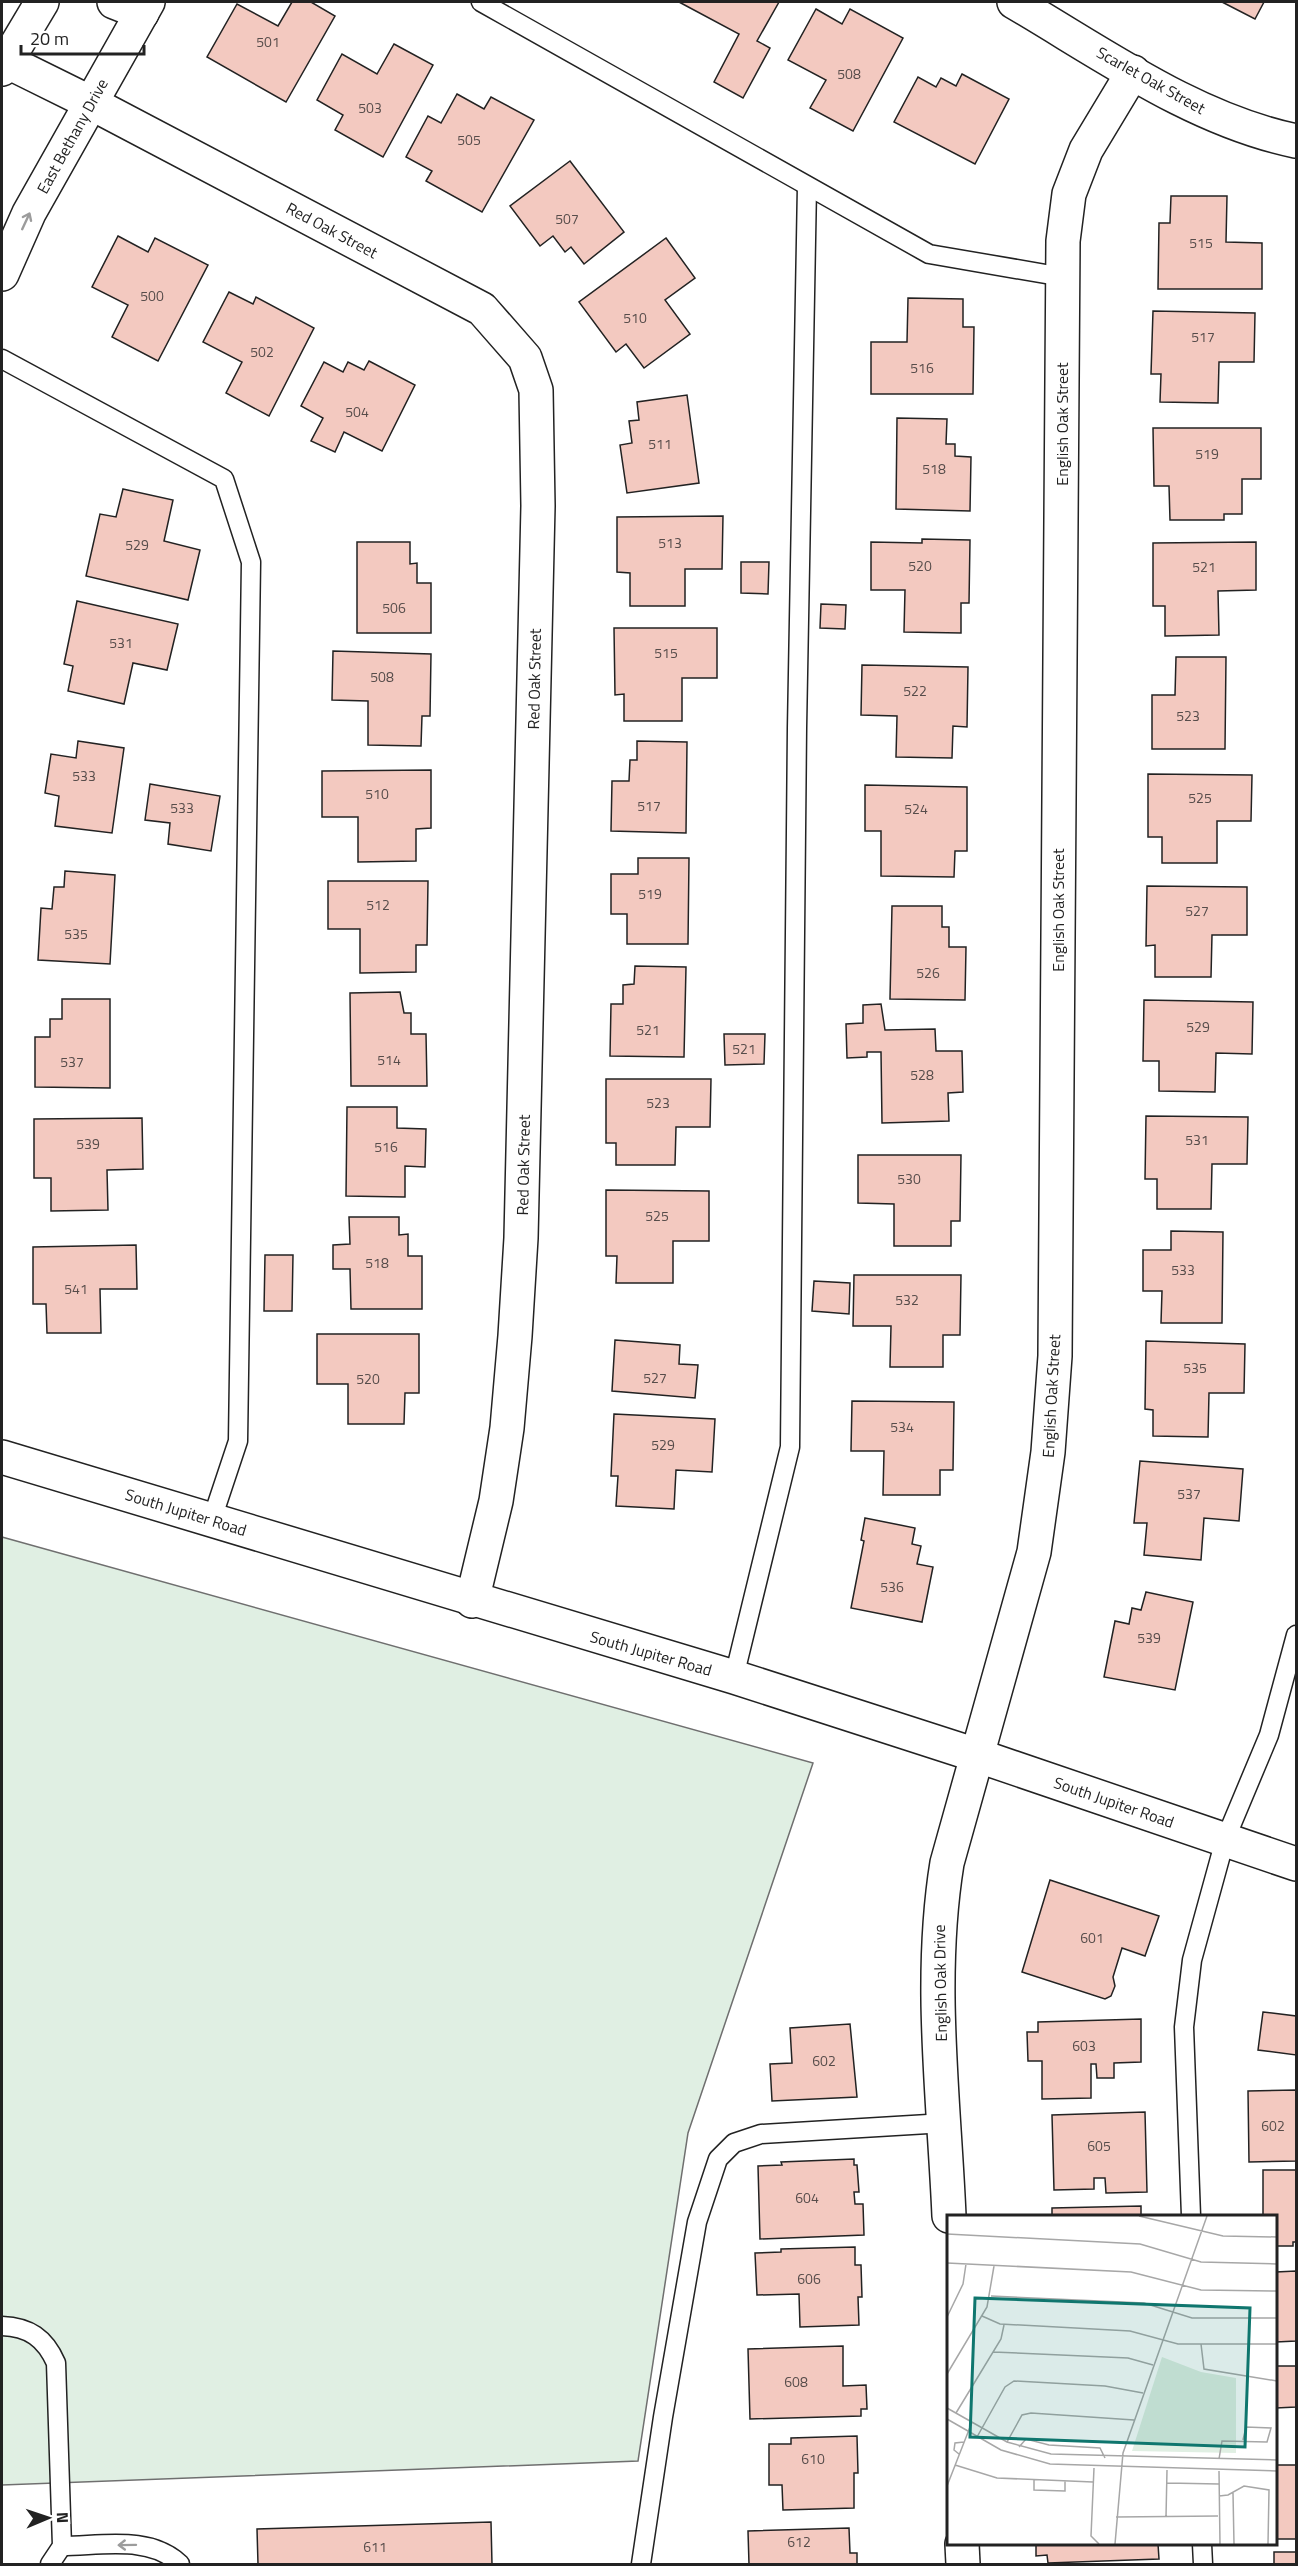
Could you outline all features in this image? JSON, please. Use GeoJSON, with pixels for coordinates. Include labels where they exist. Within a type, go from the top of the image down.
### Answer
{"type":"FeatureCollection","features":[{"type":"Feature","properties":{"kind":"street"},"geometry":{"type":"LineString","coordinates":[[4,65],[42,2]]}},
{"type":"Feature","properties":{"kind":"street","name":"Scarlet Oak Street"},"geometry":{"type":"LineString","coordinates":[[1014,2],[1133,72],[1221,118],[1296,141]]}},
{"type":"Feature","properties":{"kind":"street","name":"East Bethany Drive"},"geometry":{"type":"LineString","coordinates":[[2,274],[29,213],[91,103],[135,5]]}},
{"type":"Feature","properties":{"kind":"street","name":"Red Oak Street"},"geometry":{"type":"LineString","coordinates":[[4,65],[91,103],[482,309],[525,358],[536,390],[538,506],[521,1238],[507,1428],[496,1501],[472,1601]]}},
{"type":"Feature","properties":{"kind":"street","name":"English Oak Street"},"geometry":{"type":"LineString","coordinates":[[976,1755],[1034,1552],[1048,1452],[1055,1356],[1064,241],[1069,194],[1086,150],[1133,72]]}},
{"type":"Feature","properties":{"kind":"street","name":"South Jupiter Road"},"geometry":{"type":"LineString","coordinates":[[2,1457],[212,1518],[472,1601],[734,1677],[976,1755],[1296,1864]]}},
{"type":"Feature","properties":{"kind":"street","name":"English Oak Drive"},"geometry":{"type":"LineString","coordinates":[[949,2215],[937,1975],[940,1908],[947,1863],[976,1755]]}},
{"type":"Feature","properties":{"kind":"street"},"geometry":{"type":"LineString","coordinates":[[962,2545],[963,2565]]}},
{"type":"Feature","properties":{"kind":"lane"},"geometry":{"type":"LineString","coordinates":[[481,2],[929,254],[1063,277]]}},
{"type":"Feature","properties":{"kind":"lane"},"geometry":{"type":"LineString","coordinates":[[734,1677],[790,1447],[797,716],[807,186]]}},
{"type":"Feature","properties":{"kind":"lane"},"geometry":{"type":"LineString","coordinates":[[2,358],[224,479],[251,562],[238,1440],[212,1518]]}},
{"type":"Feature","properties":{"kind":"lane"},"geometry":{"type":"LineString","coordinates":[[1191,2215],[1184,2027],[1192,1960],[1225,1840],[1269,1735],[1296,1635]]}},
{"type":"Feature","properties":{"kind":"lane"},"geometry":{"type":"LineString","coordinates":[[640,2565],[697,2222],[718,2159],[734,2143],[761,2134],[945,2123]]}},
{"type":"Feature","properties":{"kind":"lane"},"geometry":{"type":"LineString","coordinates":[[2,2326],[22,2328],[37,2336],[49,2347],[56,2363],[62,2547],[50,2565]]}},
{"type":"Feature","properties":{"kind":"lane"},"geometry":{"type":"LineString","coordinates":[[62,2547],[134,2545],[154,2547],[172,2556],[180,2565]]}},
{"type":"Feature","properties":{"kind":"lane"},"geometry":{"type":"LineString","coordinates":[[1202,2545],[1203,2565]]}},
{"type":"Feature","properties":{"kind":"green space"},"geometry":{"type":"Polygon","coordinates":[[[2,1537],[813,1763],[688,2133],[638,2461],[2,2485],[2,1537]]]}},
{"type":"Feature","properties":{"kind":"building"},"geometry":{"type":"Polygon","coordinates":[[[292,2],[311,2],[335,16],[286,102],[207,57],[237,4],[278,26],[292,2]]]}},
{"type":"Feature","properties":{"kind":"building"},"geometry":{"type":"Polygon","coordinates":[[[679,2],[779,2],[757,41],[770,48],[743,98],[714,82],[739,34],[679,2]]]}},
{"type":"Feature","properties":{"kind":"building"},"geometry":{"type":"Polygon","coordinates":[[[1222,2],[1264,2],[1255,19],[1222,2]]]}},
{"type":"Feature","properties":{"kind":"building"},"geometry":{"type":"Polygon","coordinates":[[[816,9],[842,24],[850,9],[903,38],[853,131],[810,108],[826,80],[788,60],[816,9]]]}},
{"type":"Feature","properties":{"kind":"building"},"geometry":{"type":"Polygon","coordinates":[[[394,44],[433,65],[383,157],[335,130],[343,115],[317,100],[342,54],[377,74],[394,44]]]}},
{"type":"Feature","properties":{"kind":"building"},"geometry":{"type":"Polygon","coordinates":[[[962,74],[1009,99],[975,164],[894,122],[918,77],[936,87],[941,78],[956,86],[962,74]]]}},
{"type":"Feature","properties":{"kind":"building"},"geometry":{"type":"Polygon","coordinates":[[[457,94],[484,109],[491,97],[534,120],[482,212],[426,181],[432,171],[406,157],[428,116],[441,123],[457,94]]]}},
{"type":"Feature","properties":{"kind":"building"},"geometry":{"type":"Polygon","coordinates":[[[570,161],[624,232],[584,264],[571,247],[565,252],[553,236],[540,246],[510,206],[570,161]]]}},
{"type":"Feature","properties":{"kind":"building"},"geometry":{"type":"Polygon","coordinates":[[[1171,196],[1227,196],[1226,242],[1262,243],[1262,289],[1158,289],[1159,223],[1170,223],[1171,196]]]}},
{"type":"Feature","properties":{"kind":"building"},"geometry":{"type":"Polygon","coordinates":[[[118,236],[148,252],[155,238],[208,265],[158,361],[112,337],[128,305],[92,287],[118,236]]]}},
{"type":"Feature","properties":{"kind":"building"},"geometry":{"type":"Polygon","coordinates":[[[666,238],[695,278],[665,300],[690,334],[644,368],[626,344],[616,352],[579,302],[666,238]]]}},
{"type":"Feature","properties":{"kind":"building"},"geometry":{"type":"Polygon","coordinates":[[[229,292],[253,304],[256,297],[314,328],[269,416],[226,393],[242,362],[203,342],[229,292]]]}},
{"type":"Feature","properties":{"kind":"building"},"geometry":{"type":"Polygon","coordinates":[[[908,298],[963,299],[963,327],[974,327],[973,394],[871,394],[871,342],[907,342],[908,298]]]}},
{"type":"Feature","properties":{"kind":"building"},"geometry":{"type":"Polygon","coordinates":[[[1153,311],[1255,313],[1254,362],[1219,362],[1218,403],[1160,402],[1161,374],[1151,374],[1153,311]]]}},
{"type":"Feature","properties":{"kind":"building"},"geometry":{"type":"Polygon","coordinates":[[[369,361],[415,385],[382,451],[344,432],[335,452],[311,441],[323,418],[301,406],[324,362],[343,372],[348,362],[364,370],[369,361]]]}},
{"type":"Feature","properties":{"kind":"building"},"geometry":{"type":"Polygon","coordinates":[[[687,395],[699,483],[627,493],[620,445],[632,443],[629,421],[639,420],[637,402],[687,395]]]}},
{"type":"Feature","properties":{"kind":"building"},"geometry":{"type":"Polygon","coordinates":[[[897,418],[947,419],[946,444],[955,444],[955,456],[971,457],[970,511],[896,509],[897,418]]]}},
{"type":"Feature","properties":{"kind":"building"},"geometry":{"type":"Polygon","coordinates":[[[1153,428],[1261,428],[1261,479],[1242,479],[1242,514],[1224,514],[1224,520],[1170,520],[1169,486],[1154,486],[1153,428]]]}},
{"type":"Feature","properties":{"kind":"building"},"geometry":{"type":"Polygon","coordinates":[[[123,489],[173,500],[164,541],[200,550],[188,600],[86,576],[100,514],[116,517],[123,489]]]}},
{"type":"Feature","properties":{"kind":"building"},"geometry":{"type":"Polygon","coordinates":[[[723,516],[722,569],[685,569],[685,606],[630,606],[630,573],[617,572],[617,517],[723,516]]]}},
{"type":"Feature","properties":{"kind":"building"},"geometry":{"type":"Polygon","coordinates":[[[922,539],[970,540],[969,603],[961,603],[961,633],[904,632],[905,590],[871,590],[871,542],[922,543],[922,539]]]}},
{"type":"Feature","properties":{"kind":"building"},"geometry":{"type":"Polygon","coordinates":[[[357,542],[410,542],[410,564],[417,563],[417,583],[431,583],[431,633],[357,633],[357,542]]]}},
{"type":"Feature","properties":{"kind":"building"},"geometry":{"type":"Polygon","coordinates":[[[1256,542],[1256,590],[1218,591],[1219,635],[1165,636],[1165,606],[1153,606],[1153,543],[1256,542]]]}},
{"type":"Feature","properties":{"kind":"building"},"geometry":{"type":"Polygon","coordinates":[[[741,562],[769,562],[768,594],[741,593],[741,562]]]}},
{"type":"Feature","properties":{"kind":"building"},"geometry":{"type":"Polygon","coordinates":[[[77,601],[178,624],[167,670],[133,663],[124,704],[68,691],[73,666],[64,664],[77,601]]]}},
{"type":"Feature","properties":{"kind":"building"},"geometry":{"type":"Polygon","coordinates":[[[821,604],[846,605],[845,629],[820,628],[821,604]]]}},
{"type":"Feature","properties":{"kind":"building"},"geometry":{"type":"Polygon","coordinates":[[[614,628],[717,628],[717,678],[682,678],[682,721],[624,721],[624,694],[615,695],[614,628]]]}},
{"type":"Feature","properties":{"kind":"building"},"geometry":{"type":"Polygon","coordinates":[[[333,651],[431,654],[430,716],[422,716],[421,746],[368,745],[368,701],[332,700],[333,651]]]}},
{"type":"Feature","properties":{"kind":"building"},"geometry":{"type":"Polygon","coordinates":[[[1176,657],[1226,657],[1225,749],[1152,749],[1152,695],[1175,695],[1176,657]]]}},
{"type":"Feature","properties":{"kind":"building"},"geometry":{"type":"Polygon","coordinates":[[[862,665],[968,667],[967,727],[953,726],[952,758],[896,757],[897,716],[861,715],[862,665]]]}},
{"type":"Feature","properties":{"kind":"building"},"geometry":{"type":"Polygon","coordinates":[[[78,741],[124,748],[112,833],[55,826],[59,796],[45,793],[51,754],[76,758],[78,741]]]}},
{"type":"Feature","properties":{"kind":"building"},"geometry":{"type":"Polygon","coordinates":[[[637,741],[687,742],[686,833],[611,831],[612,781],[629,781],[630,760],[637,760],[637,741]]]}},
{"type":"Feature","properties":{"kind":"building"},"geometry":{"type":"Polygon","coordinates":[[[431,770],[431,828],[416,829],[416,861],[358,862],[358,817],[322,817],[322,771],[431,770]]]}},
{"type":"Feature","properties":{"kind":"building"},"geometry":{"type":"Polygon","coordinates":[[[1148,774],[1252,775],[1251,821],[1217,821],[1217,863],[1162,863],[1162,837],[1148,837],[1148,774]]]}},
{"type":"Feature","properties":{"kind":"building"},"geometry":{"type":"Polygon","coordinates":[[[150,784],[220,796],[211,851],[168,844],[170,823],[145,820],[150,784]]]}},
{"type":"Feature","properties":{"kind":"building"},"geometry":{"type":"Polygon","coordinates":[[[865,785],[967,787],[967,851],[955,851],[954,877],[881,876],[881,831],[865,831],[865,785]]]}},
{"type":"Feature","properties":{"kind":"building"},"geometry":{"type":"Polygon","coordinates":[[[638,858],[689,858],[688,944],[627,944],[627,914],[611,914],[611,874],[638,874],[638,858]]]}},
{"type":"Feature","properties":{"kind":"building"},"geometry":{"type":"Polygon","coordinates":[[[65,871],[115,875],[110,964],[38,960],[41,908],[52,909],[54,887],[64,887],[65,871]]]}},
{"type":"Feature","properties":{"kind":"building"},"geometry":{"type":"Polygon","coordinates":[[[328,881],[428,881],[427,945],[416,945],[416,972],[360,973],[360,929],[328,929],[328,881]]]}},
{"type":"Feature","properties":{"kind":"building"},"geometry":{"type":"Polygon","coordinates":[[[1147,886],[1247,887],[1247,935],[1212,935],[1211,977],[1155,977],[1155,945],[1146,946],[1147,886]]]}},
{"type":"Feature","properties":{"kind":"building"},"geometry":{"type":"Polygon","coordinates":[[[892,906],[942,906],[942,927],[949,927],[949,947],[966,947],[965,1000],[890,999],[892,906]]]}},
{"type":"Feature","properties":{"kind":"building"},"geometry":{"type":"Polygon","coordinates":[[[635,966],[686,967],[684,1057],[610,1056],[611,1004],[623,1004],[623,985],[634,984],[635,966]]]}},
{"type":"Feature","properties":{"kind":"building"},"geometry":{"type":"Polygon","coordinates":[[[400,992],[404,1013],[411,1013],[411,1034],[426,1034],[427,1086],[351,1086],[350,993],[400,992]]]}},
{"type":"Feature","properties":{"kind":"building"},"geometry":{"type":"Polygon","coordinates":[[[62,999],[110,999],[110,1088],[35,1087],[35,1037],[50,1037],[50,1019],[62,1019],[62,999]]]}},
{"type":"Feature","properties":{"kind":"building"},"geometry":{"type":"Polygon","coordinates":[[[1144,1000],[1253,1002],[1252,1054],[1216,1053],[1215,1092],[1159,1091],[1159,1061],[1143,1061],[1144,1000]]]}},
{"type":"Feature","properties":{"kind":"building"},"geometry":{"type":"Polygon","coordinates":[[[881,1004],[885,1030],[935,1029],[936,1051],[962,1051],[963,1092],[948,1093],[949,1121],[882,1123],[881,1052],[867,1052],[867,1057],[847,1058],[846,1024],[863,1023],[863,1005],[881,1004]]]}},
{"type":"Feature","properties":{"kind":"building"},"geometry":{"type":"Polygon","coordinates":[[[724,1034],[765,1034],[764,1064],[725,1065],[724,1034]]]}},
{"type":"Feature","properties":{"kind":"building"},"geometry":{"type":"Polygon","coordinates":[[[606,1079],[711,1079],[710,1127],[676,1127],[675,1165],[616,1165],[616,1143],[606,1143],[606,1079]]]}},
{"type":"Feature","properties":{"kind":"building"},"geometry":{"type":"Polygon","coordinates":[[[347,1107],[397,1107],[397,1128],[426,1129],[425,1167],[405,1166],[405,1197],[346,1196],[347,1107]]]}},
{"type":"Feature","properties":{"kind":"building"},"geometry":{"type":"Polygon","coordinates":[[[1146,1116],[1248,1117],[1247,1164],[1212,1164],[1211,1209],[1157,1209],[1157,1179],[1145,1179],[1146,1116]]]}},
{"type":"Feature","properties":{"kind":"building"},"geometry":{"type":"Polygon","coordinates":[[[142,1118],[143,1169],[107,1170],[108,1210],[51,1211],[51,1178],[34,1178],[34,1119],[142,1118]]]}},
{"type":"Feature","properties":{"kind":"building"},"geometry":{"type":"Polygon","coordinates":[[[858,1155],[961,1155],[960,1221],[951,1221],[951,1246],[894,1246],[894,1204],[858,1203],[858,1155]]]}},
{"type":"Feature","properties":{"kind":"building"},"geometry":{"type":"Polygon","coordinates":[[[606,1190],[709,1191],[709,1241],[673,1241],[673,1283],[616,1283],[617,1256],[606,1256],[606,1190]]]}},
{"type":"Feature","properties":{"kind":"building"},"geometry":{"type":"Polygon","coordinates":[[[349,1217],[399,1217],[399,1235],[408,1234],[408,1256],[422,1256],[422,1309],[351,1309],[350,1269],[333,1269],[333,1245],[350,1244],[349,1217]]]}},
{"type":"Feature","properties":{"kind":"building"},"geometry":{"type":"Polygon","coordinates":[[[1171,1231],[1223,1232],[1222,1323],[1161,1323],[1162,1291],[1143,1291],[1143,1250],[1171,1250],[1171,1231]]]}},
{"type":"Feature","properties":{"kind":"building"},"geometry":{"type":"Polygon","coordinates":[[[136,1245],[137,1289],[100,1289],[101,1333],[47,1333],[46,1304],[33,1304],[33,1247],[136,1245]]]}},
{"type":"Feature","properties":{"kind":"building"},"geometry":{"type":"Polygon","coordinates":[[[265,1255],[293,1255],[292,1311],[264,1311],[265,1255]]]}},
{"type":"Feature","properties":{"kind":"building"},"geometry":{"type":"Polygon","coordinates":[[[854,1275],[961,1275],[960,1335],[943,1335],[943,1367],[890,1367],[891,1326],[853,1326],[854,1275]]]}},
{"type":"Feature","properties":{"kind":"building"},"geometry":{"type":"Polygon","coordinates":[[[814,1281],[850,1283],[849,1314],[812,1311],[814,1281]]]}},
{"type":"Feature","properties":{"kind":"building"},"geometry":{"type":"Polygon","coordinates":[[[317,1334],[419,1334],[419,1393],[405,1393],[404,1424],[348,1424],[348,1384],[317,1384],[317,1334]]]}},
{"type":"Feature","properties":{"kind":"building"},"geometry":{"type":"Polygon","coordinates":[[[615,1340],[680,1345],[679,1364],[698,1365],[695,1398],[612,1391],[615,1340]]]}},
{"type":"Feature","properties":{"kind":"building"},"geometry":{"type":"Polygon","coordinates":[[[1146,1341],[1245,1344],[1244,1393],[1209,1393],[1208,1437],[1153,1436],[1153,1410],[1145,1409],[1146,1341]]]}},
{"type":"Feature","properties":{"kind":"building"},"geometry":{"type":"Polygon","coordinates":[[[852,1401],[954,1402],[953,1470],[940,1470],[940,1495],[883,1495],[884,1451],[851,1451],[852,1401]]]}},
{"type":"Feature","properties":{"kind":"building"},"geometry":{"type":"Polygon","coordinates":[[[614,1414],[715,1419],[712,1472],[676,1470],[674,1509],[616,1506],[618,1476],[611,1476],[614,1414]]]}},
{"type":"Feature","properties":{"kind":"building"},"geometry":{"type":"Polygon","coordinates":[[[1140,1461],[1243,1469],[1239,1521],[1204,1518],[1201,1560],[1144,1555],[1147,1523],[1134,1523],[1140,1461]]]}},
{"type":"Feature","properties":{"kind":"building"},"geometry":{"type":"Polygon","coordinates":[[[865,1518],[915,1528],[912,1544],[921,1546],[917,1564],[933,1567],[922,1622],[851,1608],[864,1541],[861,1540],[865,1518]]]}},
{"type":"Feature","properties":{"kind":"building"},"geometry":{"type":"Polygon","coordinates":[[[1146,1592],[1193,1602],[1175,1690],[1104,1677],[1115,1621],[1129,1624],[1132,1608],[1141,1610],[1146,1592]]]}},
{"type":"Feature","properties":{"kind":"building"},"geometry":{"type":"Polygon","coordinates":[[[1050,1880],[1159,1916],[1145,1956],[1122,1948],[1113,1977],[1115,1986],[1111,1996],[1105,1999],[1022,1972],[1050,1880]]]}},
{"type":"Feature","properties":{"kind":"building"},"geometry":{"type":"Polygon","coordinates":[[[1263,2012],[1296,2016],[1296,2055],[1258,2050],[1263,2012]]]}},
{"type":"Feature","properties":{"kind":"building"},"geometry":{"type":"Polygon","coordinates":[[[1141,2019],[1141,2062],[1114,2063],[1114,2078],[1097,2078],[1096,2064],[1091,2064],[1091,2098],[1042,2099],[1042,2061],[1028,2061],[1027,2032],[1038,2032],[1038,2022],[1141,2019]]]}},
{"type":"Feature","properties":{"kind":"building"},"geometry":{"type":"Polygon","coordinates":[[[850,2024],[857,2097],[772,2101],[770,2064],[792,2063],[790,2028],[850,2024]]]}},
{"type":"Feature","properties":{"kind":"building"},"geometry":{"type":"Polygon","coordinates":[[[1296,2090],[1296,2161],[1249,2162],[1248,2091],[1296,2090]]]}},
{"type":"Feature","properties":{"kind":"building"},"geometry":{"type":"Polygon","coordinates":[[[1145,2112],[1147,2192],[1106,2193],[1105,2178],[1094,2178],[1094,2189],[1054,2190],[1052,2115],[1145,2112]]]}},
{"type":"Feature","properties":{"kind":"building"},"geometry":{"type":"Polygon","coordinates":[[[854,2159],[854,2165],[857,2165],[859,2192],[854,2192],[855,2204],[863,2204],[864,2235],[760,2239],[758,2166],[782,2165],[781,2162],[854,2159]]]}},
{"type":"Feature","properties":{"kind":"building"},"geometry":{"type":"Polygon","coordinates":[[[1263,2170],[1296,2170],[1296,2242],[1293,2242],[1293,2246],[1277,2246],[1277,2215],[1263,2215],[1263,2170]]]}},
{"type":"Feature","properties":{"kind":"building"},"geometry":{"type":"Polygon","coordinates":[[[1141,2206],[1141,2215],[1052,2215],[1052,2208],[1141,2206]]]}},
{"type":"Feature","properties":{"kind":"building"},"geometry":{"type":"Polygon","coordinates":[[[855,2247],[855,2265],[861,2265],[862,2297],[858,2297],[859,2325],[800,2327],[799,2294],[757,2295],[755,2253],[781,2252],[781,2249],[855,2247]]]}},
{"type":"Feature","properties":{"kind":"building"},"geometry":{"type":"Polygon","coordinates":[[[1296,2271],[1296,2341],[1277,2342],[1277,2272],[1296,2271]]]}},
{"type":"Feature","properties":{"kind":"building"},"geometry":{"type":"Polygon","coordinates":[[[843,2346],[843,2386],[866,2385],[867,2409],[861,2409],[861,2416],[750,2419],[748,2349],[843,2346]]]}},
{"type":"Feature","properties":{"kind":"building"},"geometry":{"type":"Polygon","coordinates":[[[1277,2366],[1296,2366],[1296,2407],[1277,2408],[1277,2366]]]}},
{"type":"Feature","properties":{"kind":"building"},"geometry":{"type":"Polygon","coordinates":[[[857,2436],[858,2473],[854,2473],[854,2508],[783,2510],[782,2485],[769,2485],[769,2444],[791,2444],[791,2438],[857,2436]]]}},
{"type":"Feature","properties":{"kind":"building"},"geometry":{"type":"Polygon","coordinates":[[[1277,2465],[1296,2465],[1296,2539],[1277,2539],[1277,2465]]]}},
{"type":"Feature","properties":{"kind":"building"},"geometry":{"type":"Polygon","coordinates":[[[491,2522],[492,2564],[258,2564],[257,2529],[491,2522]]]}},
{"type":"Feature","properties":{"kind":"building"},"geometry":{"type":"Polygon","coordinates":[[[849,2528],[850,2553],[857,2553],[857,2564],[749,2564],[748,2531],[849,2528]]]}},
{"type":"Feature","properties":{"kind":"building"},"geometry":{"type":"Polygon","coordinates":[[[1036,2545],[1158,2545],[1159,2559],[1048,2563],[1047,2555],[1036,2556],[1036,2545]]]}},
{"type":"Feature","properties":{"kind":"building"},"geometry":{"type":"Polygon","coordinates":[[[1274,2552],[1296,2552],[1296,2564],[1274,2564],[1274,2552]]]}}]}
